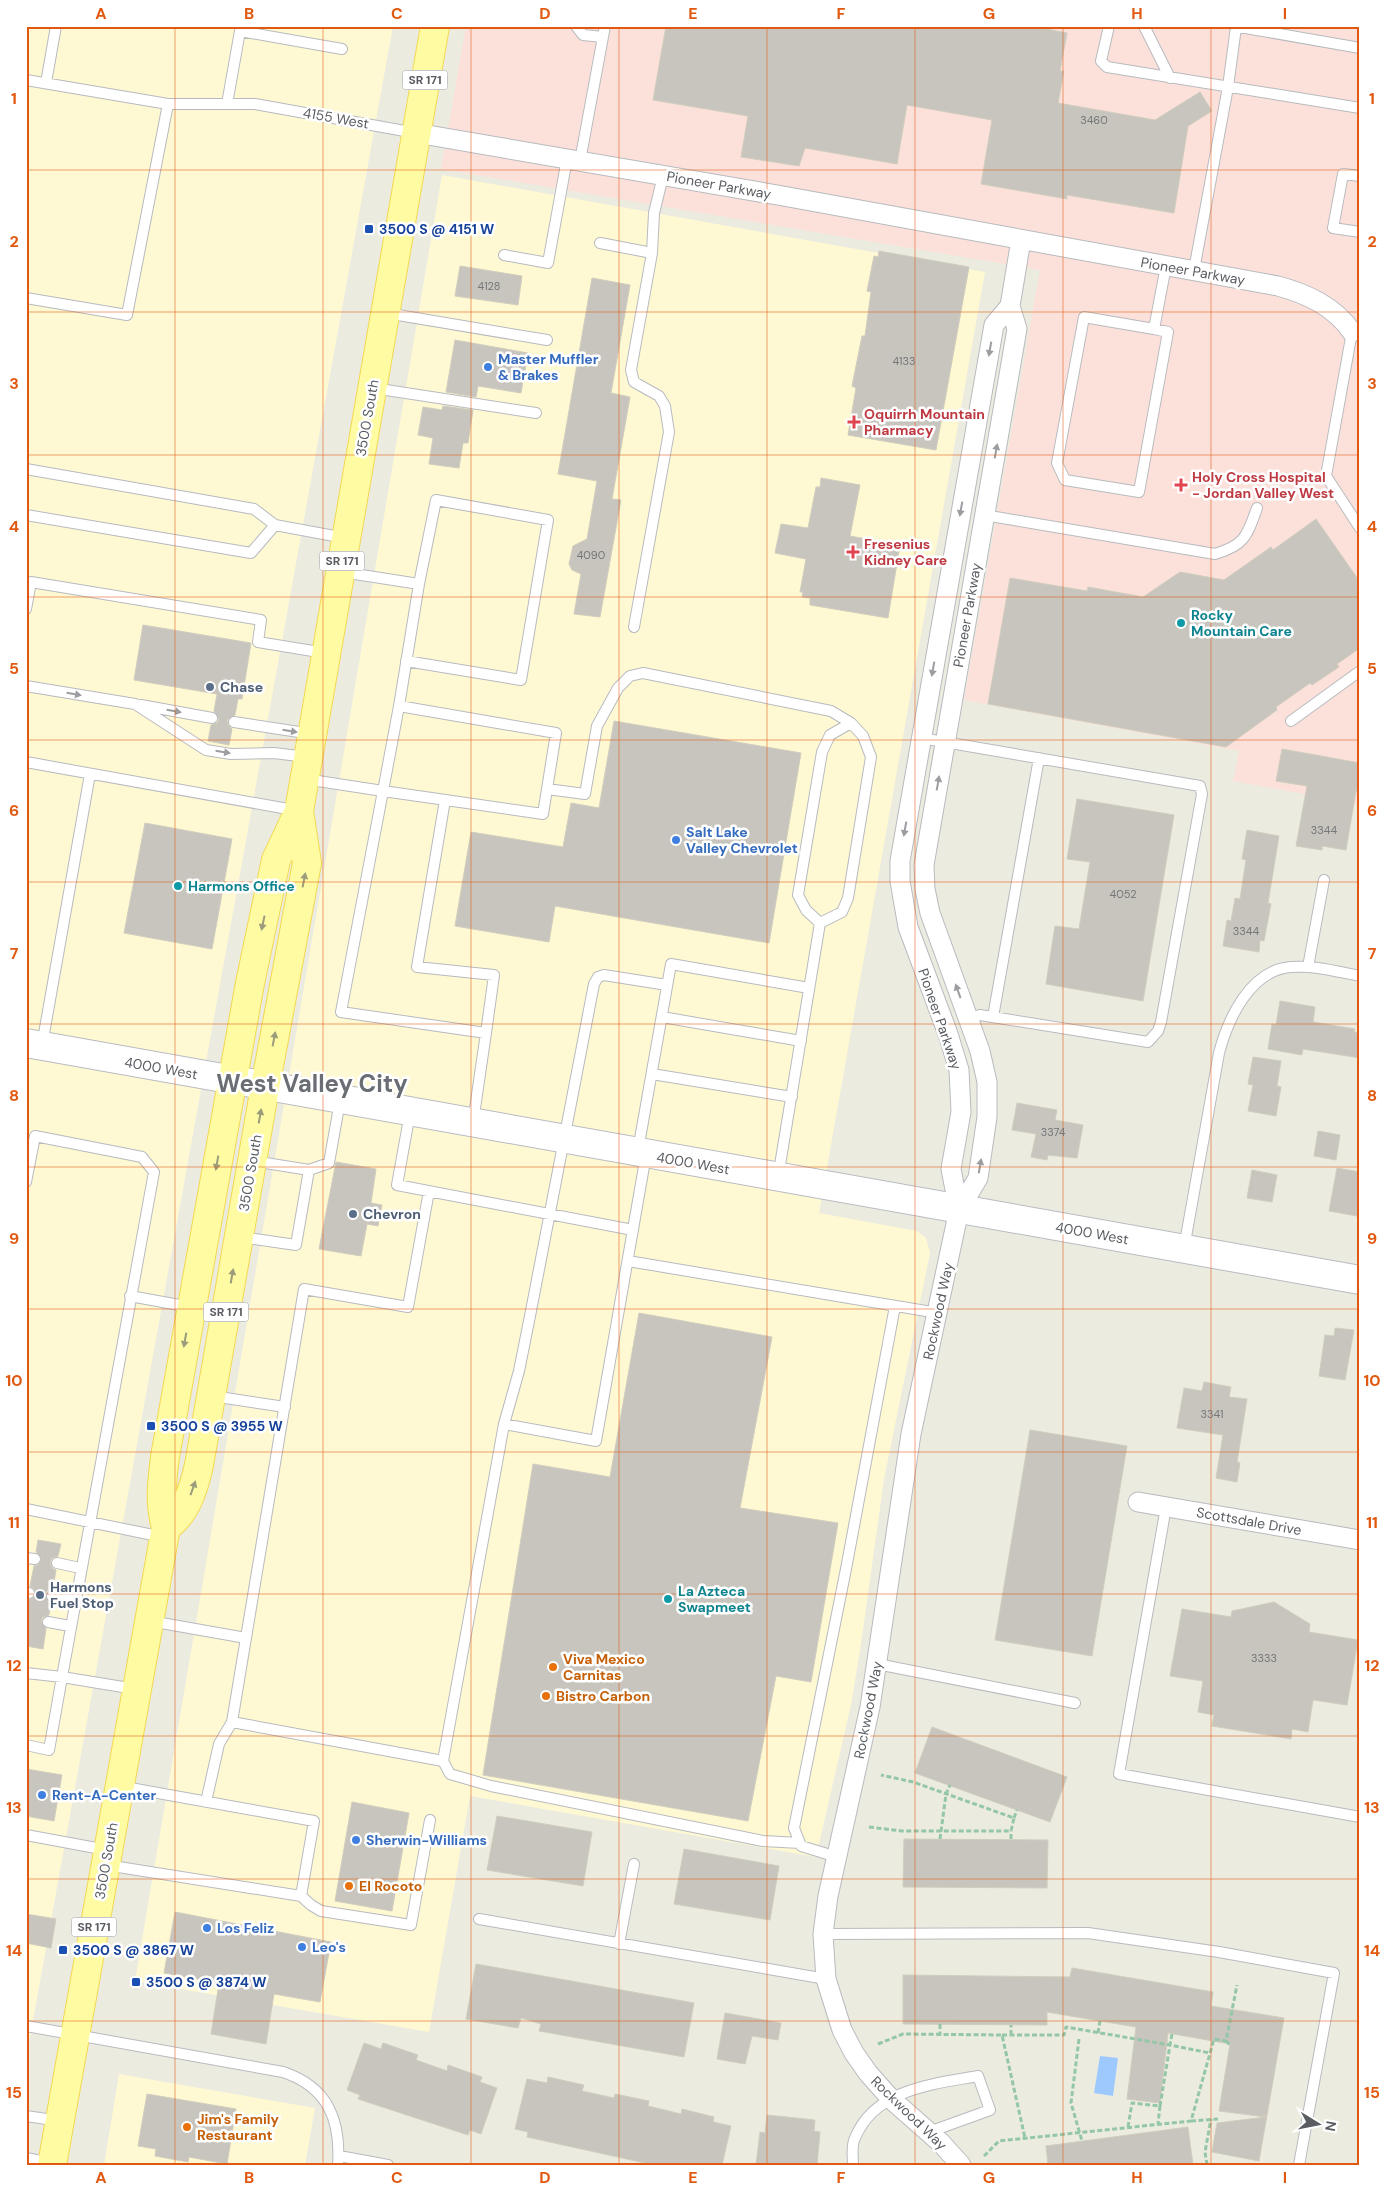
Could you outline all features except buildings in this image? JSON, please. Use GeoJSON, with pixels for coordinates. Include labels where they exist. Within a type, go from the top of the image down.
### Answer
{"type":"FeatureCollection","features":[{"type":"Feature","properties":{"kind":"main road","name":"3500 South"},"geometry":{"type":"LineString","coordinates":[[43,2162],[60,2121],[165,1532],[162,1514],[162,1495],[165,1457],[231,1080],[276,860],[299,810],[435,26]]}},
{"type":"Feature","properties":{"kind":"main road","name":"3500 South"},"geometry":{"type":"LineString","coordinates":[[165,1532],[184,1507],[196,1480],[265,1087],[307,863],[299,810]]}},
{"type":"Feature","properties":{"kind":"street","name":"Pioneer Parkway"},"geometry":{"type":"LineString","coordinates":[[416,133],[1278,286],[1312,298],[1356,332]]}},
{"type":"Feature","properties":{"kind":"street","name":"Pioneer Parkway"},"geometry":{"type":"LineString","coordinates":[[959,1210],[978,1178],[987,1118],[985,1068],[969,1019],[935,929],[925,889],[925,854],[1017,329],[1010,306],[1021,240]]}},
{"type":"Feature","properties":{"kind":"street","name":"Pioneer Parkway"},"geometry":{"type":"LineString","coordinates":[[959,1210],[951,1169],[961,1112],[958,1070],[948,1034],[908,927],[900,881],[903,842],[994,325],[1010,306]]}},
{"type":"Feature","properties":{"kind":"street","name":"4000 West"},"geometry":{"type":"LineString","coordinates":[[34,1045],[1360,1280]]}},
{"type":"Feature","properties":{"kind":"street","name":"Rockwood Way"},"geometry":{"type":"LineString","coordinates":[[959,1210],[904,1474],[877,1664],[862,1749],[837,1857],[823,1934],[826,1979],[842,2030],[850,2045],[868,2073],[891,2099],[930,2132],[961,2165]]}},
{"type":"Feature","properties":{"kind":"street","name":"Scottsdale Drive"},"geometry":{"type":"LineString","coordinates":[[1138,1502],[1360,1540]]}},
{"type":"Feature","properties":{"kind":"lane"},"geometry":{"type":"LineString","coordinates":[[46,83],[56,26]]}},
{"type":"Feature","properties":{"kind":"lane"},"geometry":{"type":"LineString","coordinates":[[576,26],[583,35],[603,37]]}},
{"type":"Feature","properties":{"kind":"lane"},"geometry":{"type":"LineString","coordinates":[[504,255],[548,263],[605,26]]}},
{"type":"Feature","properties":{"kind":"lane"},"geometry":{"type":"LineString","coordinates":[[1108,26],[1102,61],[1107,68],[1360,108]]}},
{"type":"Feature","properties":{"kind":"lane"},"geometry":{"type":"LineString","coordinates":[[1144,26],[1170,78]]}},
{"type":"Feature","properties":{"kind":"lane"},"geometry":{"type":"LineString","coordinates":[[1194,270],[1228,87],[1235,26],[1360,48]]}},
{"type":"Feature","properties":{"kind":"lane"},"geometry":{"type":"LineString","coordinates":[[227,104],[240,31],[342,49]]}},
{"type":"Feature","properties":{"kind":"lane","name":"4155 West"},"geometry":{"type":"LineString","coordinates":[[26,80],[168,104],[255,104],[416,133]]}},
{"type":"Feature","properties":{"kind":"lane"},"geometry":{"type":"LineString","coordinates":[[26,298],[127,315],[168,104]]}},
{"type":"Feature","properties":{"kind":"lane"},"geometry":{"type":"LineString","coordinates":[[1360,176],[1343,174],[1334,228],[1360,232]]}},
{"type":"Feature","properties":{"kind":"lane"},"geometry":{"type":"LineString","coordinates":[[634,627],[669,432],[666,412],[659,396],[634,382],[631,370],[652,253],[654,213],[663,176]]}},
{"type":"Feature","properties":{"kind":"lane"},"geometry":{"type":"LineString","coordinates":[[600,243],[652,253]]}},
{"type":"Feature","properties":{"kind":"lane"},"geometry":{"type":"LineString","coordinates":[[1154,329],[1166,266]]}},
{"type":"Feature","properties":{"kind":"lane"},"geometry":{"type":"LineString","coordinates":[[385,312],[547,340]]}},
{"type":"Feature","properties":{"kind":"lane"},"geometry":{"type":"LineString","coordinates":[[1084,317],[1154,329],[1168,332],[1139,492],[1065,480],[1056,463],[1084,317]]}},
{"type":"Feature","properties":{"kind":"lane"},"geometry":{"type":"LineString","coordinates":[[1356,332],[1326,476],[1360,528]]}},
{"type":"Feature","properties":{"kind":"lane"},"geometry":{"type":"LineString","coordinates":[[372,388],[536,413]]}},
{"type":"Feature","properties":{"kind":"lane"},"geometry":{"type":"LineString","coordinates":[[26,469],[254,509],[275,525],[346,538]]}},
{"type":"Feature","properties":{"kind":"lane"},"geometry":{"type":"LineString","coordinates":[[406,661],[520,680],[548,520],[436,500],[419,584],[406,661],[399,706],[341,1012],[486,1034]]}},
{"type":"Feature","properties":{"kind":"lane"},"geometry":{"type":"LineString","coordinates":[[984,515],[1215,554],[1239,545],[1246,536],[1257,508]]}},
{"type":"Feature","properties":{"kind":"lane"},"geometry":{"type":"LineString","coordinates":[[26,515],[251,553],[275,525]]}},
{"type":"Feature","properties":{"kind":"lane"},"geometry":{"type":"LineString","coordinates":[[340,572],[419,584]]}},
{"type":"Feature","properties":{"kind":"lane"},"geometry":{"type":"LineString","coordinates":[[26,609],[31,582],[261,620],[258,642],[326,653]]}},
{"type":"Feature","properties":{"kind":"lane"},"geometry":{"type":"LineString","coordinates":[[1291,721],[1360,671]]}},
{"type":"Feature","properties":{"kind":"lane"},"geometry":{"type":"LineString","coordinates":[[547,789],[585,794],[597,726],[618,688],[630,676],[643,673],[831,711],[852,724],[863,736],[871,757],[848,898],[842,912],[820,923]]}},
{"type":"Feature","properties":{"kind":"lane"},"geometry":{"type":"LineString","coordinates":[[26,686],[212,718]]}},
{"type":"Feature","properties":{"kind":"lane"},"geometry":{"type":"LineString","coordinates":[[135,704],[206,750],[231,754],[274,753],[308,757]]}},
{"type":"Feature","properties":{"kind":"lane"},"geometry":{"type":"LineString","coordinates":[[234,722],[383,791],[543,814],[556,732],[399,706]]}},
{"type":"Feature","properties":{"kind":"lane"},"geometry":{"type":"LineString","coordinates":[[820,923],[806,910],[798,894],[822,752],[830,734],[852,724]]}},
{"type":"Feature","properties":{"kind":"lane"},"geometry":{"type":"LineString","coordinates":[[921,738],[1200,786],[1202,794],[1161,1022],[1158,1031],[1148,1042],[980,1015],[969,1019]]}},
{"type":"Feature","properties":{"kind":"lane"},"geometry":{"type":"LineString","coordinates":[[993,1017],[1039,758]]}},
{"type":"Feature","properties":{"kind":"lane"},"geometry":{"type":"LineString","coordinates":[[26,762],[299,810]]}},
{"type":"Feature","properties":{"kind":"lane"},"geometry":{"type":"LineString","coordinates":[[34,1045],[90,774]]}},
{"type":"Feature","properties":{"kind":"lane"},"geometry":{"type":"LineString","coordinates":[[445,800],[417,967],[494,975],[473,1124]]}},
{"type":"Feature","properties":{"kind":"lane"},"geometry":{"type":"LineString","coordinates":[[1308,967],[1324,880]]}},
{"type":"Feature","properties":{"kind":"lane"},"geometry":{"type":"LineString","coordinates":[[778,1178],[820,923]]}},
{"type":"Feature","properties":{"kind":"lane"},"geometry":{"type":"LineString","coordinates":[[504,1424],[596,1441],[633,1230],[652,1074],[671,964],[809,988]]}},
{"type":"Feature","properties":{"kind":"lane"},"geometry":{"type":"LineString","coordinates":[[1184,1249],[1224,1033],[1246,995],[1258,981],[1272,972],[1289,967],[1308,967],[1360,976]]}},
{"type":"Feature","properties":{"kind":"lane"},"geometry":{"type":"LineString","coordinates":[[668,985],[604,976],[598,977],[594,984],[519,1371],[504,1424],[443,1761],[450,1774],[491,1786],[762,1841],[800,1843]]}},
{"type":"Feature","properties":{"kind":"lane"},"geometry":{"type":"LineString","coordinates":[[662,1016],[801,1041]]}},
{"type":"Feature","properties":{"kind":"lane"},"geometry":{"type":"LineString","coordinates":[[652,1074],[792,1098]]}},
{"type":"Feature","properties":{"kind":"lane"},"geometry":{"type":"LineString","coordinates":[[252,1161],[309,1170],[329,1163],[340,1100]]}},
{"type":"Feature","properties":{"kind":"lane"},"geometry":{"type":"LineString","coordinates":[[410,1113],[397,1185],[633,1230]]}},
{"type":"Feature","properties":{"kind":"lane"},"geometry":{"type":"LineString","coordinates":[[26,1182],[34,1136],[142,1157],[154,1172],[88,1522],[49,1750],[26,1745]]}},
{"type":"Feature","properties":{"kind":"lane"},"geometry":{"type":"LineString","coordinates":[[239,1236],[296,1244],[309,1170]]}},
{"type":"Feature","properties":{"kind":"lane"},"geometry":{"type":"LineString","coordinates":[[206,1802],[219,1744],[232,1722],[304,1289],[408,1307],[429,1191]]}},
{"type":"Feature","properties":{"kind":"lane"},"geometry":{"type":"LineString","coordinates":[[628,1261],[938,1313]]}},
{"type":"Feature","properties":{"kind":"lane"},"geometry":{"type":"LineString","coordinates":[[130,1296],[191,1307]]}},
{"type":"Feature","properties":{"kind":"lane"},"geometry":{"type":"LineString","coordinates":[[837,1857],[801,1846],[794,1828],[846,1569],[895,1306]]}},
{"type":"Feature","properties":{"kind":"lane"},"geometry":{"type":"LineString","coordinates":[[211,1396],[285,1407]]}},
{"type":"Feature","properties":{"kind":"lane"},"geometry":{"type":"LineString","coordinates":[[1166,1507],[1119,1774],[1360,1817]]}},
{"type":"Feature","properties":{"kind":"lane"},"geometry":{"type":"LineString","coordinates":[[26,1509],[88,1522],[165,1532]]}},
{"type":"Feature","properties":{"kind":"lane"},"geometry":{"type":"LineString","coordinates":[[57,1563],[80,1568]]}},
{"type":"Feature","properties":{"kind":"lane"},"geometry":{"type":"LineString","coordinates":[[52,1596],[75,1600]]}},
{"type":"Feature","properties":{"kind":"lane"},"geometry":{"type":"LineString","coordinates":[[148,1620],[246,1638]]}},
{"type":"Feature","properties":{"kind":"lane"},"geometry":{"type":"LineString","coordinates":[[48,1622],[70,1626]]}},
{"type":"Feature","properties":{"kind":"lane"},"geometry":{"type":"LineString","coordinates":[[877,1664],[1075,1702]]}},
{"type":"Feature","properties":{"kind":"lane"},"geometry":{"type":"LineString","coordinates":[[26,1673],[136,1689]]}},
{"type":"Feature","properties":{"kind":"lane"},"geometry":{"type":"LineString","coordinates":[[232,1722],[443,1761]]}},
{"type":"Feature","properties":{"kind":"lane"},"geometry":{"type":"LineString","coordinates":[[119,1786],[314,1821],[301,1896]]}},
{"type":"Feature","properties":{"kind":"lane"},"geometry":{"type":"LineString","coordinates":[[26,1835],[106,1857],[301,1896],[311,1905],[321,1910],[411,1925],[430,1820]]}},
{"type":"Feature","properties":{"kind":"lane"},"geometry":{"type":"LineString","coordinates":[[619,1944],[634,1864]]}},
{"type":"Feature","properties":{"kind":"lane"},"geometry":{"type":"LineString","coordinates":[[479,1919],[826,1979]]}},
{"type":"Feature","properties":{"kind":"lane"},"geometry":{"type":"LineString","coordinates":[[823,1934],[1088,1933],[1219,1952],[1334,1973],[1299,2165]]}},
{"type":"Feature","properties":{"kind":"lane"},"geometry":{"type":"LineString","coordinates":[[26,2026],[283,2072],[301,2078],[320,2096],[334,2116],[339,2132],[339,2161],[388,2165]]}},
{"type":"Feature","properties":{"kind":"lane"},"geometry":{"type":"LineString","coordinates":[[853,2165],[854,2139],[869,2114],[891,2099],[916,2088],[978,2076],[990,2110],[930,2132]]}},
{"type":"Feature","properties":{"kind":"lane"},"geometry":{"type":"LineString","coordinates":[[26,2116],[60,2121]]}},
{"type":"Feature","properties":{"kind":"path"},"geometry":{"type":"LineString","coordinates":[[881,1775],[912,1782],[1014,1818]]}},
{"type":"Feature","properties":{"kind":"path"},"geometry":{"type":"LineString","coordinates":[[940,1839],[939,1831],[946,1794],[950,1786]]}},
{"type":"Feature","properties":{"kind":"path"},"geometry":{"type":"LineString","coordinates":[[1011,1839],[1011,1831],[1017,1810]]}},
{"type":"Feature","properties":{"kind":"path"},"geometry":{"type":"LineString","coordinates":[[869,1827],[902,1831],[1011,1831]]}},
{"type":"Feature","properties":{"kind":"path"},"geometry":{"type":"LineString","coordinates":[[1230,2046],[1226,2040],[1237,1985]]}},
{"type":"Feature","properties":{"kind":"path"},"geometry":{"type":"LineString","coordinates":[[1098,2033],[1100,2022]]}},
{"type":"Feature","properties":{"kind":"path"},"geometry":{"type":"LineString","coordinates":[[940,2024],[940,2034]]}},
{"type":"Feature","properties":{"kind":"path"},"geometry":{"type":"LineString","coordinates":[[1011,2025],[1011,2035]]}},
{"type":"Feature","properties":{"kind":"path"},"geometry":{"type":"LineString","coordinates":[[878,2044],[903,2034],[1064,2035],[1066,2027],[1210,2053]]}},
{"type":"Feature","properties":{"kind":"path"},"geometry":{"type":"LineString","coordinates":[[1158,2124],[1172,2034]]}},
{"type":"Feature","properties":{"kind":"path"},"geometry":{"type":"LineString","coordinates":[[1002,2035],[1025,2138]]}},
{"type":"Feature","properties":{"kind":"path"},"geometry":{"type":"LineString","coordinates":[[1079,2039],[1071,2103],[1082,2141]]}},
{"type":"Feature","properties":{"kind":"path"},"geometry":{"type":"LineString","coordinates":[[1191,2121],[1214,2039],[1226,2040]]}},
{"type":"Feature","properties":{"kind":"path"},"geometry":{"type":"LineString","coordinates":[[1128,2127],[1132,2103],[1160,2106]]}},
{"type":"Feature","properties":{"kind":"path"},"geometry":{"type":"LineString","coordinates":[[1207,2165],[1205,2152],[1211,2119]]}},
{"type":"Feature","properties":{"kind":"path"},"geometry":{"type":"LineString","coordinates":[[984,2156],[999,2141],[1218,2119]]}},
{"type":"Feature","properties":{"kind":"shaded area"},"geometry":{"type":"Polygon","coordinates":[[[26,26],[393,26],[26,2059],[26,26]]]}},
{"type":"Feature","properties":{"kind":"shaded area","name":"Holy Cross Hospital - Jordan Valley West"},"geometry":{"type":"Polygon","coordinates":[[[466,26],[1360,26],[1360,804],[1233,781],[1239,751],[964,700],[1040,270],[441,169],[466,26]]]}},
{"type":"Feature","properties":{"kind":"shaded area"},"geometry":{"type":"Polygon","coordinates":[[[442,175],[985,272],[819,1213],[917,1231],[926,1238],[930,1253],[884,1479],[851,1705],[816,1857],[470,1796],[429,2032],[135,1981],[442,175]]]}},
{"type":"Feature","properties":{"kind":"shaded area"},"geometry":{"type":"Polygon","coordinates":[[[119,2074],[315,2108],[305,2165],[104,2165],[119,2074]]]}},
{"type":"Feature","properties":{"kind":"water"},"geometry":{"type":"Polygon","coordinates":[[[1100,2056],[1118,2058],[1113,2096],[1094,2093],[1100,2056]]]}},
{"type":"Feature","properties":{"kind":"place","name":"3500 S @ 4151 W"},"geometry":{"type":"Point","coordinates":[369,229]}},
{"type":"Feature","properties":{"kind":"place","name":"Master Muffler & Brakes"},"geometry":{"type":"Point","coordinates":[488,367]}},
{"type":"Feature","properties":{"kind":"place","name":"Oquirrh Mountain Pharmacy"},"geometry":{"type":"Point","coordinates":[854,422]}},
{"type":"Feature","properties":{"kind":"place","name":"Holy Cross Hospital - Jordan Valley West"},"geometry":{"type":"Point","coordinates":[1181,485]}},
{"type":"Feature","properties":{"kind":"place","name":"Fresenius Kidney Care"},"geometry":{"type":"Point","coordinates":[853,552]}},
{"type":"Feature","properties":{"kind":"place","name":"Rocky Mountain Care"},"geometry":{"type":"Point","coordinates":[1181,623]}},
{"type":"Feature","properties":{"kind":"place","name":"Chase"},"geometry":{"type":"Point","coordinates":[210,687]}},
{"type":"Feature","properties":{"kind":"place","name":"Salt Lake Valley Chevrolet"},"geometry":{"type":"Point","coordinates":[676,840]}},
{"type":"Feature","properties":{"kind":"place","name":"Harmons Office"},"geometry":{"type":"Point","coordinates":[178,886]}},
{"type":"Feature","properties":{"kind":"place","name":"Chevron"},"geometry":{"type":"Point","coordinates":[353,1214]}},
{"type":"Feature","properties":{"kind":"place","name":"3500 S @ 3955 W"},"geometry":{"type":"Point","coordinates":[151,1426]}},
{"type":"Feature","properties":{"kind":"place","name":"Harmons Fuel Stop"},"geometry":{"type":"Point","coordinates":[40,1595]}},
{"type":"Feature","properties":{"kind":"place","name":"La Azteca Swapmeet"},"geometry":{"type":"Point","coordinates":[668,1599]}},
{"type":"Feature","properties":{"kind":"place","name":"Viva Mexico Carnitas"},"geometry":{"type":"Point","coordinates":[553,1667]}},
{"type":"Feature","properties":{"kind":"place","name":"Bistro Carbon"},"geometry":{"type":"Point","coordinates":[546,1696]}},
{"type":"Feature","properties":{"kind":"place","name":"Rent-A-Center"},"geometry":{"type":"Point","coordinates":[42,1795]}},
{"type":"Feature","properties":{"kind":"place","name":"Sherwin-Williams"},"geometry":{"type":"Point","coordinates":[356,1840]}},
{"type":"Feature","properties":{"kind":"place","name":"El Rocoto"},"geometry":{"type":"Point","coordinates":[349,1886]}},
{"type":"Feature","properties":{"kind":"place","name":"Los Feliz"},"geometry":{"type":"Point","coordinates":[207,1928]}},
{"type":"Feature","properties":{"kind":"place","name":"Leo's"},"geometry":{"type":"Point","coordinates":[302,1947]}},
{"type":"Feature","properties":{"kind":"place","name":"3500 S @ 3867 W"},"geometry":{"type":"Point","coordinates":[63,1950]}},
{"type":"Feature","properties":{"kind":"place","name":"3500 S @ 3874 W"},"geometry":{"type":"Point","coordinates":[136,1982]}},
{"type":"Feature","properties":{"kind":"place","name":"Jim's Family Restaurant"},"geometry":{"type":"Point","coordinates":[187,2127]}},
{"type":"Feature","properties":{"kind":"district","name":"West Valley City"},"geometry":{"type":"Point","coordinates":[312,1083]}}]}
